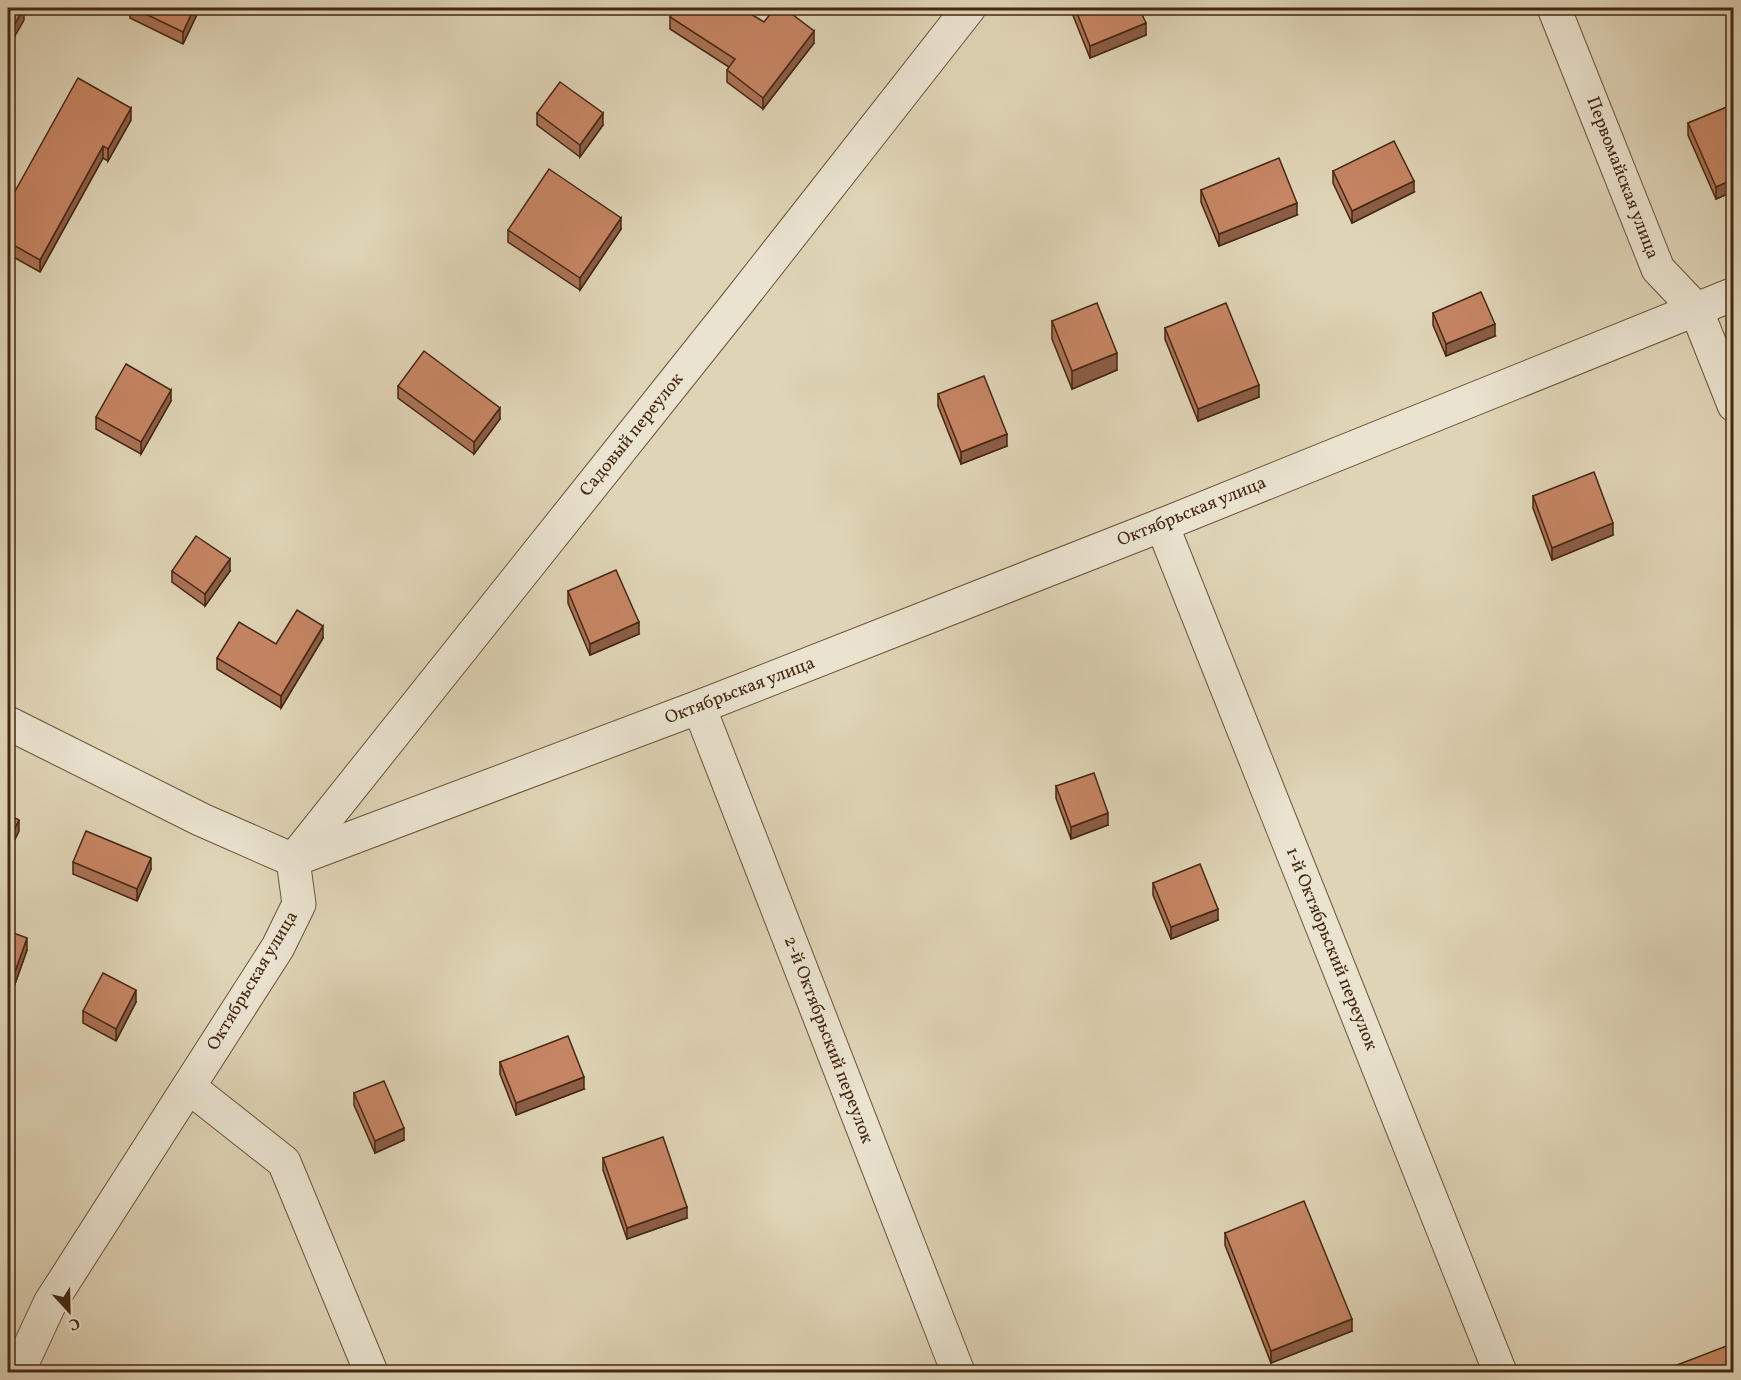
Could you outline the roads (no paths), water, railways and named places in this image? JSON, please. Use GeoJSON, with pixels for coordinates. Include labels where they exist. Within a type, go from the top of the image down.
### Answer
{"type":"FeatureCollection","features":[{"type":"Feature","properties":{"kind":"street","name":"Садовый переулок"},"geometry":{"type":"LineString","coordinates":[[293,860],[724,320],[969,8]]}},
{"type":"Feature","properties":{"kind":"street","name":"Первомайская улица"},"geometry":{"type":"LineString","coordinates":[[1554,8],[1658,269],[1696,309],[1734,405]]}},
{"type":"Feature","properties":{"kind":"street","name":"Октябрьская улица"},"geometry":{"type":"LineString","coordinates":[[18,1372],[50,1303],[278,947],[299,904],[293,860],[699,707],[1162,525],[1734,294]]}},
{"type":"Feature","properties":{"kind":"street","name":"1-й Октябрьский переулок"},"geometry":{"type":"LineString","coordinates":[[1162,525],[1500,1372]]}},
{"type":"Feature","properties":{"kind":"street","name":"2-й Октябрьский переулок"},"geometry":{"type":"LineString","coordinates":[[699,707],[958,1372]]}},
{"type":"Feature","properties":{"kind":"street"},"geometry":{"type":"LineString","coordinates":[[8,723],[202,820],[293,860]]}},
{"type":"Feature","properties":{"kind":"street"},"geometry":{"type":"LineString","coordinates":[[189,1087],[284,1162],[371,1372]]}}]}
